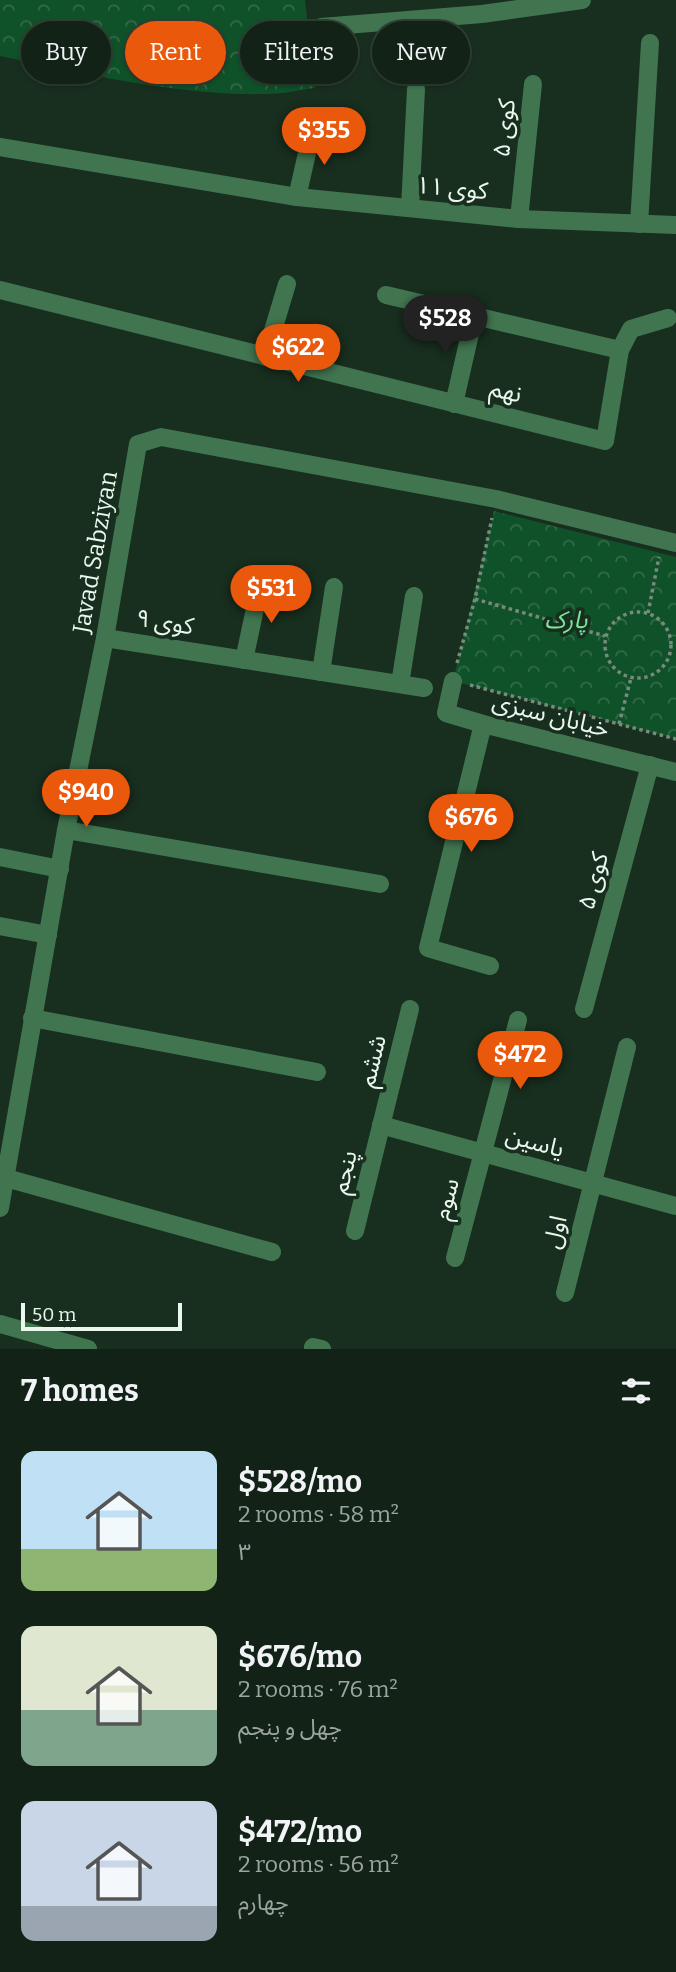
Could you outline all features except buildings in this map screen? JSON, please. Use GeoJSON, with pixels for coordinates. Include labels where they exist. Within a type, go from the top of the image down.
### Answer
{"type":"FeatureCollection","features":[{"type":"Feature","properties":{"kind":"street"},"geometry":{"type":"LineString","coordinates":[[358,22],[481,7],[582,0]]}},
{"type":"Feature","properties":{"kind":"street"},"geometry":{"type":"LineString","coordinates":[[639,224],[650,43]]}},
{"type":"Feature","properties":{"kind":"street","name":"کوی ۵"},"geometry":{"type":"LineString","coordinates":[[519,219],[533,84]]}},
{"type":"Feature","properties":{"kind":"street"},"geometry":{"type":"LineString","coordinates":[[411,208],[416,89]]}},
{"type":"Feature","properties":{"kind":"street"},"geometry":{"type":"LineString","coordinates":[[297,198],[313,127]]}},
{"type":"Feature","properties":{"kind":"street","name":"کوی ۱۱"},"geometry":{"type":"LineString","coordinates":[[0,147],[297,198],[519,219],[676,225]]}},
{"type":"Feature","properties":{"kind":"street"},"geometry":{"type":"LineString","coordinates":[[265,356],[287,284]]}},
{"type":"Feature","properties":{"kind":"street","name":"نهم"},"geometry":{"type":"LineString","coordinates":[[0,290],[605,441],[620,350]]}},
{"type":"Feature","properties":{"kind":"street"},"geometry":{"type":"LineString","coordinates":[[386,295],[620,350],[631,329],[668,318]]}},
{"type":"Feature","properties":{"kind":"street"},"geometry":{"type":"LineString","coordinates":[[454,404],[474,316]]}},
{"type":"Feature","properties":{"kind":"street","name":"Javad Sabziyan"},"geometry":{"type":"LineString","coordinates":[[0,1208],[66,830],[106,638],[138,444],[161,437],[496,499],[676,543]]}},
{"type":"Feature","properties":{"kind":"street"},"geometry":{"type":"LineString","coordinates":[[244,660],[261,581]]}},
{"type":"Feature","properties":{"kind":"street"},"geometry":{"type":"LineString","coordinates":[[321,672],[334,587]]}},
{"type":"Feature","properties":{"kind":"street"},"geometry":{"type":"LineString","coordinates":[[400,684],[414,596]]}},
{"type":"Feature","properties":{"kind":"street","name":"کوی ۹"},"geometry":{"type":"LineString","coordinates":[[106,638],[424,688]]}},
{"type":"Feature","properties":{"kind":"street","name":"خیابان سبزی"},"geometry":{"type":"LineString","coordinates":[[453,681],[446,713],[676,772]]}},
{"type":"Feature","properties":{"kind":"street"},"geometry":{"type":"LineString","coordinates":[[483,724],[428,948],[490,966]]}},
{"type":"Feature","properties":{"kind":"street","name":"کوی ۵"},"geometry":{"type":"LineString","coordinates":[[584,1009],[650,765]]}},
{"type":"Feature","properties":{"kind":"street"},"geometry":{"type":"LineString","coordinates":[[66,830],[380,884]]}},
{"type":"Feature","properties":{"kind":"street"},"geometry":{"type":"LineString","coordinates":[[0,857],[60,869]]}},
{"type":"Feature","properties":{"kind":"street"},"geometry":{"type":"LineString","coordinates":[[0,926],[48,935]]}},
{"type":"Feature","properties":{"kind":"street","name":"ششم"},"geometry":{"type":"LineString","coordinates":[[381,1125],[410,1009]]}},
{"type":"Feature","properties":{"kind":"street"},"geometry":{"type":"LineString","coordinates":[[32,1018],[317,1072]]}},
{"type":"Feature","properties":{"kind":"street","name":"سوم"},"geometry":{"type":"LineString","coordinates":[[455,1258],[519,1020]]}},
{"type":"Feature","properties":{"kind":"street","name":"اول"},"geometry":{"type":"LineString","coordinates":[[565,1293],[627,1047]]}},
{"type":"Feature","properties":{"kind":"street","name":"یاسین"},"geometry":{"type":"LineString","coordinates":[[381,1125],[676,1206]]}},
{"type":"Feature","properties":{"kind":"street","name":"پنجم"},"geometry":{"type":"LineString","coordinates":[[355,1231],[381,1125]]}},
{"type":"Feature","properties":{"kind":"street"},"geometry":{"type":"LineString","coordinates":[[6,1178],[272,1252]]}},
{"type":"Feature","properties":{"kind":"street"},"geometry":{"type":"LineString","coordinates":[[0,1324],[88,1349]]}},
{"type":"Feature","properties":{"kind":"path"},"geometry":{"type":"LineString","coordinates":[[494,511],[475,599],[453,681],[676,739]]}},
{"type":"Feature","properties":{"kind":"path"},"geometry":{"type":"LineString","coordinates":[[648,614],[660,553]]}},
{"type":"Feature","properties":{"kind":"path"},"geometry":{"type":"LineString","coordinates":[[475,599],[605,636]]}},
{"type":"Feature","properties":{"kind":"path"},"geometry":{"type":"LineString","coordinates":[[638,611],[648,614],[658,618],[666,626],[671,648],[662,668],[653,675],[631,678],[612,667],[604,647],[605,636],[617,618],[638,611]]}},
{"type":"Feature","properties":{"kind":"path"},"geometry":{"type":"LineString","coordinates":[[668,659],[676,661]]}},
{"type":"Feature","properties":{"kind":"path"},"geometry":{"type":"LineString","coordinates":[[619,724],[631,678]]}},
{"type":"Feature","properties":{"kind":"green space"},"geometry":{"type":"Polygon","coordinates":[[[0,0],[305,0],[307,21],[240,21],[240,84],[315,84],[315,88],[273,94],[233,94],[144,84],[226,84],[226,21],[125,21],[125,81],[111,78],[111,21],[21,21],[21,60],[0,56],[0,0]]]}},
{"type":"Feature","properties":{"kind":"green space","name":"پارک"},"geometry":{"type":"Polygon","coordinates":[[[494,511],[676,557],[676,739],[453,681],[494,511]]]}}]}
